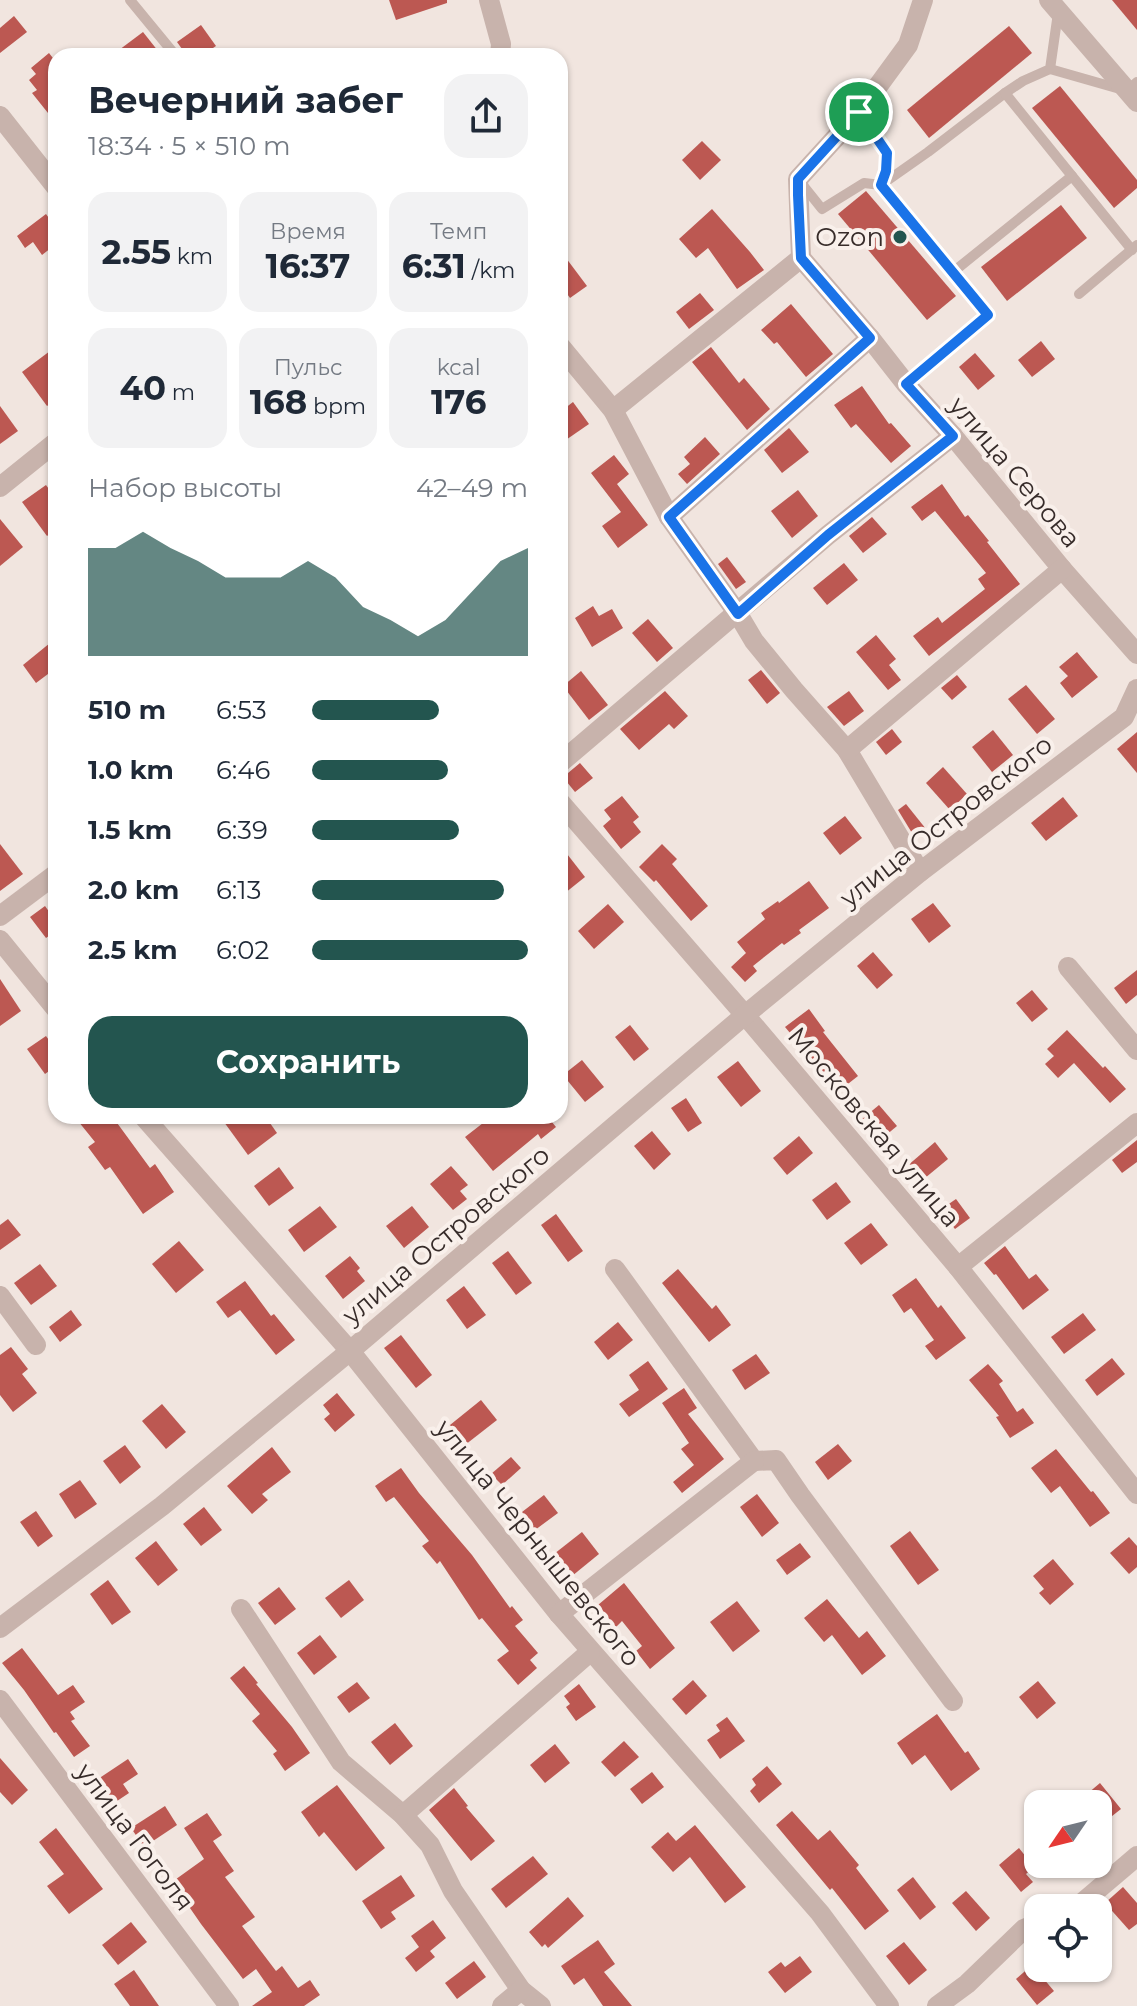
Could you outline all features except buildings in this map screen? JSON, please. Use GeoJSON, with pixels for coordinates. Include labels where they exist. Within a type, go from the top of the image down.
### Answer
{"type":"FeatureCollection","features":[{"type":"Feature","properties":{"kind":"street"},"geometry":{"type":"LineString","coordinates":[[489,0],[501,48]]}},
{"type":"Feature","properties":{"kind":"street"},"geometry":{"type":"LineString","coordinates":[[613,410],[801,258],[798,179],[859,112],[908,45],[923,0]]}},
{"type":"Feature","properties":{"kind":"street"},"geometry":{"type":"LineString","coordinates":[[1053,5],[1134,91]]}},
{"type":"Feature","properties":{"kind":"street"},"geometry":{"type":"LineString","coordinates":[[0,116],[48,177]]}},
{"type":"Feature","properties":{"kind":"street","name":"улица Серова"},"geometry":{"type":"LineString","coordinates":[[801,258],[1137,654]]}},
{"type":"Feature","properties":{"kind":"street"},"geometry":{"type":"LineString","coordinates":[[669,517],[870,338]]}},
{"type":"Feature","properties":{"kind":"street"},"geometry":{"type":"LineString","coordinates":[[568,356],[613,410],[669,517],[754,641],[847,750],[920,872]]}},
{"type":"Feature","properties":{"kind":"street"},"geometry":{"type":"LineString","coordinates":[[568,756],[828,535],[953,436]]}},
{"type":"Feature","properties":{"kind":"street"},"geometry":{"type":"LineString","coordinates":[[0,487],[48,448]]}},
{"type":"Feature","properties":{"kind":"street"},"geometry":{"type":"LineString","coordinates":[[847,750],[1062,569]]}},
{"type":"Feature","properties":{"kind":"street","name":"улица Островского"},"geometry":{"type":"LineString","coordinates":[[0,1628],[162,1506],[350,1351],[745,1015],[920,872],[1124,717],[1137,689]]}},
{"type":"Feature","properties":{"kind":"street","name":"Московская улица"},"geometry":{"type":"LineString","coordinates":[[568,811],[958,1267],[1137,1494]]}},
{"type":"Feature","properties":{"kind":"street"},"geometry":{"type":"LineString","coordinates":[[0,916],[48,880]]}},
{"type":"Feature","properties":{"kind":"street"},"geometry":{"type":"LineString","coordinates":[[0,940],[48,999]]}},
{"type":"Feature","properties":{"kind":"street"},"geometry":{"type":"LineString","coordinates":[[1068,967],[1137,1050]]}},
{"type":"Feature","properties":{"kind":"street"},"geometry":{"type":"LineString","coordinates":[[958,1267],[1137,1123]]}},
{"type":"Feature","properties":{"kind":"street","name":"улица Чернышевского"},"geometry":{"type":"LineString","coordinates":[[150,1124],[350,1351],[590,1652],[820,1913],[889,2006]]}},
{"type":"Feature","properties":{"kind":"street"},"geometry":{"type":"LineString","coordinates":[[615,1269],[754,1461]]}},
{"type":"Feature","properties":{"kind":"street"},"geometry":{"type":"LineString","coordinates":[[0,1296],[36,1345]]}},
{"type":"Feature","properties":{"kind":"street"},"geometry":{"type":"LineString","coordinates":[[559,1614],[754,1461],[776,1460],[953,1701]]}},
{"type":"Feature","properties":{"kind":"street"},"geometry":{"type":"LineString","coordinates":[[241,1609],[341,1762],[403,1815],[430,1845],[453,1891],[521,1990],[541,2006]]}},
{"type":"Feature","properties":{"kind":"street"},"geometry":{"type":"LineString","coordinates":[[403,1815],[590,1652]]}},
{"type":"Feature","properties":{"kind":"street","name":"улица Гоголя"},"geometry":{"type":"LineString","coordinates":[[0,1700],[229,2006]]}},
{"type":"Feature","properties":{"kind":"street"},"geometry":{"type":"LineString","coordinates":[[1092,1894],[1137,1856]]}},
{"type":"Feature","properties":{"kind":"street"},"geometry":{"type":"LineString","coordinates":[[937,2006],[967,1984],[1024,1929]]}},
{"type":"Feature","properties":{"kind":"street"},"geometry":{"type":"LineString","coordinates":[[502,2006],[521,1990]]}},
{"type":"Feature","properties":{"kind":"lane"},"geometry":{"type":"LineString","coordinates":[[130,0],[169,48]]}},
{"type":"Feature","properties":{"kind":"lane"},"geometry":{"type":"LineString","coordinates":[[1050,69],[1053,5]]}},
{"type":"Feature","properties":{"kind":"lane"},"geometry":{"type":"LineString","coordinates":[[798,179],[822,209],[864,183],[881,185],[1005,93],[1050,69],[1134,91]]}},
{"type":"Feature","properties":{"kind":"lane"},"geometry":{"type":"LineString","coordinates":[[1005,93],[1134,248],[1079,294]]}},
{"type":"Feature","properties":{"kind":"lane"},"geometry":{"type":"LineString","coordinates":[[859,112],[887,153],[881,185]]}},
{"type":"Feature","properties":{"kind":"lane"},"geometry":{"type":"LineString","coordinates":[[953,272],[1072,176]]}},
{"type":"Feature","properties":{"kind":"lane"},"geometry":{"type":"LineString","coordinates":[[881,185],[988,315],[906,384]]}},
{"type":"Feature","properties":{"kind":"place","name":"Ozon"},"geometry":{"type":"Point","coordinates":[900,237]}},
{"type":"Feature","properties":{"kind":"route"},"geometry":{"type":"LineString","coordinates":[[859,112],[887,153],[881,185],[988,315],[906,384],[953,436],[828,535],[738,614],[669,517],[870,338],[801,258],[798,179],[859,112]]}}]}
